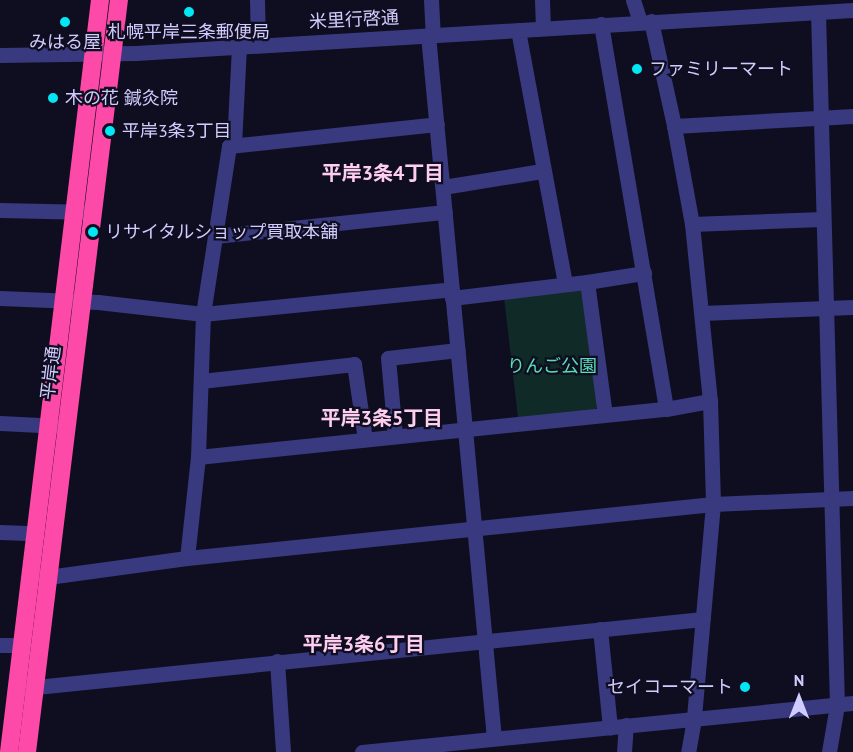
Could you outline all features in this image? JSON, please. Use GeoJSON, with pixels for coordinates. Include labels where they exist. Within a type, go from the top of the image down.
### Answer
{"type":"FeatureCollection","features":[{"type":"Feature","properties":{"kind":"highway","name":"平岸通"},"geometry":{"type":"LineString","coordinates":[[27,752],[27,686],[21,645],[100,0]]}},
{"type":"Feature","properties":{"kind":"highway","name":"平岸通"},"geometry":{"type":"LineString","coordinates":[[9,752],[27,686],[48,577],[118,0]]}},
{"type":"Feature","properties":{"kind":"street"},"geometry":{"type":"LineString","coordinates":[[257,0],[258,45]]}},
{"type":"Feature","properties":{"kind":"street"},"geometry":{"type":"LineString","coordinates":[[431,0],[437,124],[494,738]]}},
{"type":"Feature","properties":{"kind":"street"},"geometry":{"type":"LineString","coordinates":[[542,0],[543,28]]}},
{"type":"Feature","properties":{"kind":"street"},"geometry":{"type":"LineString","coordinates":[[633,0],[645,22],[674,126],[692,224],[710,401],[713,504],[694,718],[688,752]]}},
{"type":"Feature","properties":{"kind":"street","name":"米里行啓通"},"geometry":{"type":"LineString","coordinates":[[0,55],[111,54],[645,22],[759,7],[818,12],[853,10]]}},
{"type":"Feature","properties":{"kind":"street"},"geometry":{"type":"LineString","coordinates":[[818,12],[819,117],[837,705],[829,752]]}},
{"type":"Feature","properties":{"kind":"street"},"geometry":{"type":"LineString","coordinates":[[601,24],[666,409]]}},
{"type":"Feature","properties":{"kind":"street"},"geometry":{"type":"LineString","coordinates":[[518,30],[542,171],[565,284]]}},
{"type":"Feature","properties":{"kind":"street"},"geometry":{"type":"LineString","coordinates":[[234,145],[239,46]]}},
{"type":"Feature","properties":{"kind":"street"},"geometry":{"type":"LineString","coordinates":[[674,126],[853,116]]}},
{"type":"Feature","properties":{"kind":"street"},"geometry":{"type":"LineString","coordinates":[[187,558],[198,457],[203,314],[229,146],[437,124]]}},
{"type":"Feature","properties":{"kind":"street"},"geometry":{"type":"LineString","coordinates":[[443,187],[542,171]]}},
{"type":"Feature","properties":{"kind":"street"},"geometry":{"type":"LineString","coordinates":[[0,210],[92,212]]}},
{"type":"Feature","properties":{"kind":"street"},"geometry":{"type":"LineString","coordinates":[[215,236],[445,212]]}},
{"type":"Feature","properties":{"kind":"street"},"geometry":{"type":"LineString","coordinates":[[692,224],[822,219]]}},
{"type":"Feature","properties":{"kind":"street"},"geometry":{"type":"LineString","coordinates":[[0,298],[81,301],[203,314],[588,282],[644,273]]}},
{"type":"Feature","properties":{"kind":"street"},"geometry":{"type":"LineString","coordinates":[[588,282],[604,415]]}},
{"type":"Feature","properties":{"kind":"street"},"geometry":{"type":"LineString","coordinates":[[702,313],[853,306]]}},
{"type":"Feature","properties":{"kind":"street"},"geometry":{"type":"LineString","coordinates":[[395,436],[388,358],[458,350]]}},
{"type":"Feature","properties":{"kind":"street"},"geometry":{"type":"LineString","coordinates":[[201,381],[354,364],[365,439]]}},
{"type":"Feature","properties":{"kind":"street"},"geometry":{"type":"LineString","coordinates":[[198,457],[666,409],[710,401]]}},
{"type":"Feature","properties":{"kind":"street"},"geometry":{"type":"LineString","coordinates":[[0,423],[66,427]]}},
{"type":"Feature","properties":{"kind":"street"},"geometry":{"type":"LineString","coordinates":[[29,573],[48,577],[187,558],[713,504],[853,498]]}},
{"type":"Feature","properties":{"kind":"street"},"geometry":{"type":"LineString","coordinates":[[0,532],[34,533]]}},
{"type":"Feature","properties":{"kind":"street"},"geometry":{"type":"LineString","coordinates":[[27,686],[703,619]]}},
{"type":"Feature","properties":{"kind":"street"},"geometry":{"type":"LineString","coordinates":[[600,630],[610,727]]}},
{"type":"Feature","properties":{"kind":"street"},"geometry":{"type":"LineString","coordinates":[[0,645],[21,645]]}},
{"type":"Feature","properties":{"kind":"street"},"geometry":{"type":"LineString","coordinates":[[277,661],[283,752]]}},
{"type":"Feature","properties":{"kind":"street"},"geometry":{"type":"LineString","coordinates":[[362,752],[465,747],[494,738],[853,703]]}},
{"type":"Feature","properties":{"kind":"street"},"geometry":{"type":"LineString","coordinates":[[624,752],[626,725]]}},
{"type":"Feature","properties":{"kind":"green space","name":"りんご公園"},"geometry":{"type":"Polygon","coordinates":[[[581,288],[598,406],[594,411],[518,418],[504,297],[581,288]]]}},
{"type":"Feature","properties":{"kind":"place","name":"札幌平岸三条郵便局"},"geometry":{"type":"Point","coordinates":[189,12]}},
{"type":"Feature","properties":{"kind":"place","name":"みはる屋"},"geometry":{"type":"Point","coordinates":[65,22]}},
{"type":"Feature","properties":{"kind":"place","name":"ファミリーマート"},"geometry":{"type":"Point","coordinates":[637,69]}},
{"type":"Feature","properties":{"kind":"place","name":"木の花 鍼灸院"},"geometry":{"type":"Point","coordinates":[53,98]}},
{"type":"Feature","properties":{"kind":"place","name":"平岸3条3丁目"},"geometry":{"type":"Point","coordinates":[110,131]}},
{"type":"Feature","properties":{"kind":"place","name":"リサイタルショップ買取本舗"},"geometry":{"type":"Point","coordinates":[93,232]}},
{"type":"Feature","properties":{"kind":"place","name":"セイコーマート"},"geometry":{"type":"Point","coordinates":[745,687]}},
{"type":"Feature","properties":{"kind":"district","name":"平岸3条4丁目"},"geometry":{"type":"Point","coordinates":[383,173]}},
{"type":"Feature","properties":{"kind":"district","name":"平岸3条5丁目"},"geometry":{"type":"Point","coordinates":[382,418]}},
{"type":"Feature","properties":{"kind":"district","name":"平岸3条6丁目"},"geometry":{"type":"Point","coordinates":[364,644]}}]}
